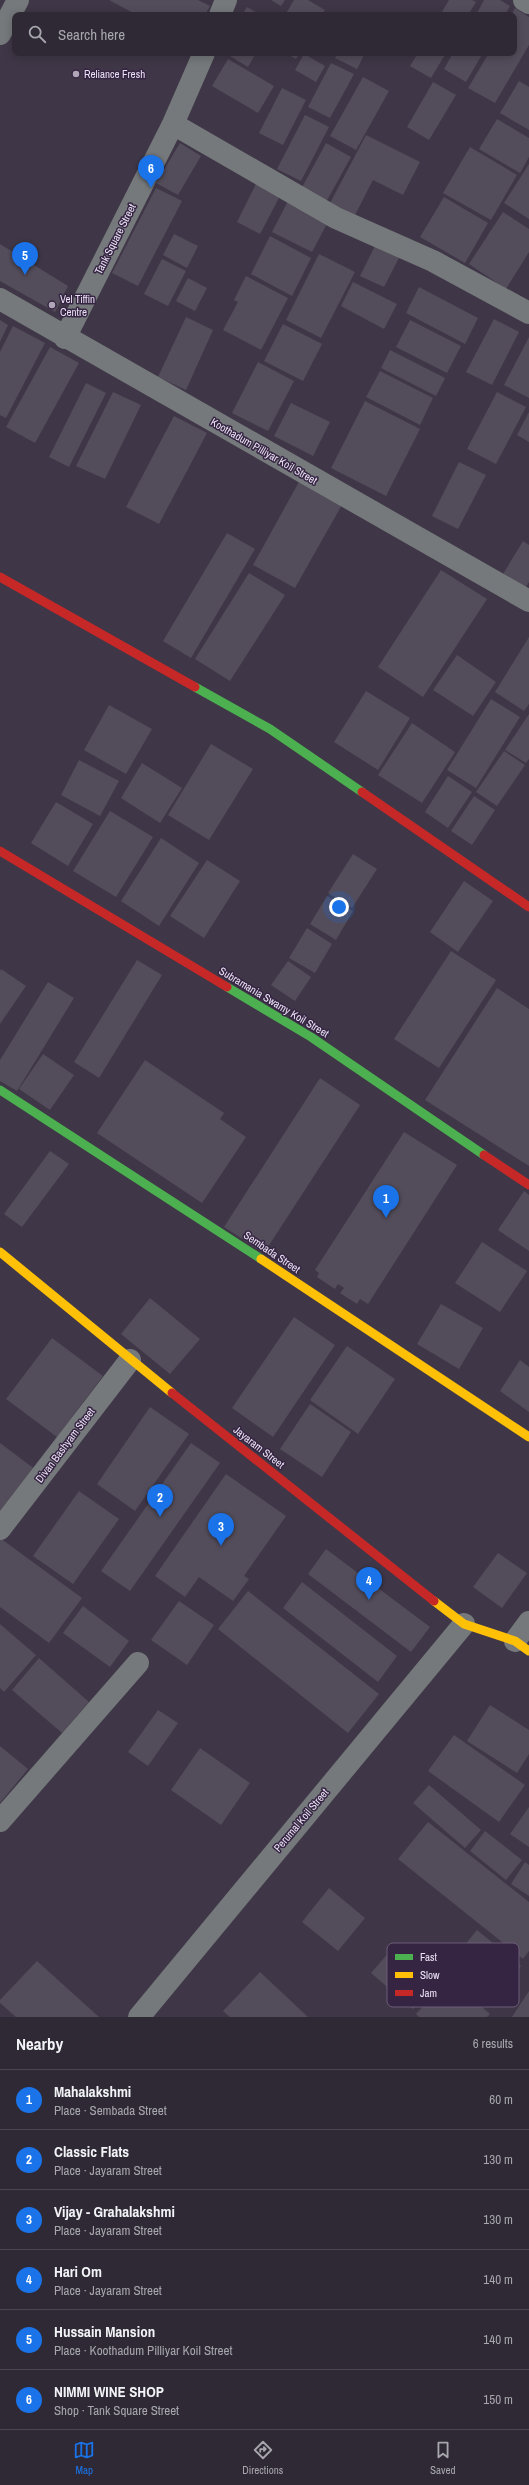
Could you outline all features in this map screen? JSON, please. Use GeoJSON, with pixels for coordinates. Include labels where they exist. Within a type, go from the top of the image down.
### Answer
{"type":"FeatureCollection","features":[{"type":"Feature","properties":{"kind":"street"},"geometry":{"type":"LineString","coordinates":[[0,34],[18,0]]}},
{"type":"Feature","properties":{"kind":"street"},"geometry":{"type":"LineString","coordinates":[[221,12],[226,0]]}},
{"type":"Feature","properties":{"kind":"street"},"geometry":{"type":"LineString","coordinates":[[524,0],[529,3]]}},
{"type":"Feature","properties":{"kind":"street","name":"Tank Square Street"},"geometry":{"type":"LineString","coordinates":[[65,338],[173,124],[203,56]]}},
{"type":"Feature","properties":{"kind":"street"},"geometry":{"type":"LineString","coordinates":[[173,124],[336,218],[433,261],[529,313]]}},
{"type":"Feature","properties":{"kind":"street","name":"Koothadum Pilliyar Koil Street"},"geometry":{"type":"LineString","coordinates":[[0,299],[65,338],[529,601]]}},
{"type":"Feature","properties":{"kind":"street"},"geometry":{"type":"LineString","coordinates":[[0,577],[270,729],[529,907]]}},
{"type":"Feature","properties":{"kind":"street","name":"Subramania Swamy Koil Street"},"geometry":{"type":"LineString","coordinates":[[0,851],[311,1037],[529,1184]]}},
{"type":"Feature","properties":{"kind":"street","name":"Sembada Street"},"geometry":{"type":"LineString","coordinates":[[0,1090],[203,1221],[529,1437]]}},
{"type":"Feature","properties":{"kind":"street","name":"Jayaram Street"},"geometry":{"type":"LineString","coordinates":[[0,1252],[130,1360],[464,1624],[522,1646]]}},
{"type":"Feature","properties":{"kind":"street","name":"Divan Bashyam Street"},"geometry":{"type":"LineString","coordinates":[[0,1529],[130,1360]]}},
{"type":"Feature","properties":{"kind":"street"},"geometry":{"type":"LineString","coordinates":[[522,1646],[529,1622]]}},
{"type":"Feature","properties":{"kind":"street","name":"Perumal Koil Street"},"geometry":{"type":"LineString","coordinates":[[139,2017],[464,1624]]}},
{"type":"Feature","properties":{"kind":"street"},"geometry":{"type":"LineString","coordinates":[[0,1821],[138,1663]]}},
{"type":"Feature","properties":{"kind":"building"},"geometry":{"type":"Polygon","coordinates":[[[109,0],[198,0],[210,6],[207,12],[131,12],[109,0]]]}},
{"type":"Feature","properties":{"kind":"building"},"geometry":{"type":"Polygon","coordinates":[[[271,0],[285,0],[281,6],[271,0]]]}},
{"type":"Feature","properties":{"kind":"building"},"geometry":{"type":"Polygon","coordinates":[[[294,0],[308,0],[325,10],[324,12],[287,12],[294,0]]]}},
{"type":"Feature","properties":{"kind":"building"},"geometry":{"type":"Polygon","coordinates":[[[449,0],[472,0],[476,2],[470,12],[442,12],[449,0]]]}},
{"type":"Feature","properties":{"kind":"building"},"geometry":{"type":"Polygon","coordinates":[[[484,0],[500,0],[510,6],[507,12],[478,12],[484,0]]]}},
{"type":"Feature","properties":{"kind":"building"},"geometry":{"type":"Polygon","coordinates":[[[247,7],[256,12],[244,12],[247,7]]]}},
{"type":"Feature","properties":{"kind":"building"},"geometry":{"type":"Polygon","coordinates":[[[515,8],[529,17],[529,45],[495,103],[468,88],[487,56],[517,56],[517,12],[513,12],[515,8]]]}},
{"type":"Feature","properties":{"kind":"building"},"geometry":{"type":"Polygon","coordinates":[[[230,56],[254,56],[248,67],[230,56]]]}},
{"type":"Feature","properties":{"kind":"building"},"geometry":{"type":"Polygon","coordinates":[[[290,56],[298,56],[296,59],[290,56]]]}},
{"type":"Feature","properties":{"kind":"building"},"geometry":{"type":"Polygon","coordinates":[[[303,56],[308,56],[325,66],[316,82],[295,70],[303,56]]]}},
{"type":"Feature","properties":{"kind":"building"},"geometry":{"type":"Polygon","coordinates":[[[336,56],[364,56],[357,69],[335,58],[336,56]]]}},
{"type":"Feature","properties":{"kind":"building"},"geometry":{"type":"Polygon","coordinates":[[[416,56],[444,56],[431,78],[410,66],[416,56]]]}},
{"type":"Feature","properties":{"kind":"building"},"geometry":{"type":"Polygon","coordinates":[[[451,56],[481,56],[466,82],[444,69],[451,56]]]}},
{"type":"Feature","properties":{"kind":"building"},"geometry":{"type":"Polygon","coordinates":[[[228,59],[274,86],[258,113],[212,86],[228,59]]]}},
{"type":"Feature","properties":{"kind":"building"},"geometry":{"type":"Polygon","coordinates":[[[331,63],[354,74],[330,118],[308,107],[331,63]]]}},
{"type":"Feature","properties":{"kind":"building"},"geometry":{"type":"Polygon","coordinates":[[[363,77],[389,91],[356,150],[330,136],[363,77]]]}},
{"type":"Feature","properties":{"kind":"building"},"geometry":{"type":"Polygon","coordinates":[[[519,81],[529,87],[529,130],[500,113],[519,81]]]}},
{"type":"Feature","properties":{"kind":"building"},"geometry":{"type":"Polygon","coordinates":[[[433,82],[456,95],[429,140],[407,127],[433,82]]]}},
{"type":"Feature","properties":{"kind":"building"},"geometry":{"type":"Polygon","coordinates":[[[282,88],[306,100],[283,145],[259,133],[282,88]]]}},
{"type":"Feature","properties":{"kind":"building"},"geometry":{"type":"Polygon","coordinates":[[[305,115],[329,127],[301,181],[277,169],[305,115]]]}},
{"type":"Feature","properties":{"kind":"building"},"geometry":{"type":"Polygon","coordinates":[[[497,119],[529,138],[529,157],[520,173],[479,149],[497,119]]]}},
{"type":"Feature","properties":{"kind":"building"},"geometry":{"type":"Polygon","coordinates":[[[366,135],[420,162],[403,195],[373,180],[353,219],[328,207],[366,135]]]}},
{"type":"Feature","properties":{"kind":"building"},"geometry":{"type":"Polygon","coordinates":[[[180,143],[201,156],[178,195],[156,183],[180,143]]]}},
{"type":"Feature","properties":{"kind":"building"},"geometry":{"type":"Polygon","coordinates":[[[326,143],[351,157],[325,204],[300,191],[326,143]]]}},
{"type":"Feature","properties":{"kind":"building"},"geometry":{"type":"Polygon","coordinates":[[[470,147],[517,175],[491,220],[443,193],[470,147]]]}},
{"type":"Feature","properties":{"kind":"building"},"geometry":{"type":"Polygon","coordinates":[[[529,164],[529,219],[504,203],[529,164]]]}},
{"type":"Feature","properties":{"kind":"building"},"geometry":{"type":"Polygon","coordinates":[[[257,182],[281,194],[260,234],[237,222],[257,182]]]}},
{"type":"Feature","properties":{"kind":"building"},"geometry":{"type":"Polygon","coordinates":[[[156,188],[182,201],[138,286],[112,273],[156,188]]]}},
{"type":"Feature","properties":{"kind":"building"},"geometry":{"type":"Polygon","coordinates":[[[444,197],[488,223],[465,263],[420,237],[444,197]]]}},
{"type":"Feature","properties":{"kind":"building"},"geometry":{"type":"Polygon","coordinates":[[[289,199],[329,220],[312,252],[272,232],[289,199]]]}},
{"type":"Feature","properties":{"kind":"building"},"geometry":{"type":"Polygon","coordinates":[[[503,212],[529,229],[529,252],[506,289],[469,264],[503,212]]]}},
{"type":"Feature","properties":{"kind":"building"},"geometry":{"type":"Polygon","coordinates":[[[174,234],[198,246],[187,268],[163,255],[174,234]]]}},
{"type":"Feature","properties":{"kind":"building"},"geometry":{"type":"Polygon","coordinates":[[[270,236],[311,258],[292,296],[251,274],[270,236]]]}},
{"type":"Feature","properties":{"kind":"building"},"geometry":{"type":"Polygon","coordinates":[[[0,244],[68,286],[55,312],[0,281],[0,244]]]}},
{"type":"Feature","properties":{"kind":"building"},"geometry":{"type":"Polygon","coordinates":[[[376,244],[400,256],[384,287],[360,276],[376,244]]]}},
{"type":"Feature","properties":{"kind":"building"},"geometry":{"type":"Polygon","coordinates":[[[319,254],[355,272],[321,338],[286,320],[319,254]]]}},
{"type":"Feature","properties":{"kind":"building"},"geometry":{"type":"Polygon","coordinates":[[[162,259],[186,271],[168,306],[144,294],[162,259]]]}},
{"type":"Feature","properties":{"kind":"building"},"geometry":{"type":"Polygon","coordinates":[[[246,276],[288,298],[261,350],[223,330],[238,302],[234,300],[246,276]]]}},
{"type":"Feature","properties":{"kind":"building"},"geometry":{"type":"Polygon","coordinates":[[[188,278],[207,288],[195,311],[176,301],[188,278]]]}},
{"type":"Feature","properties":{"kind":"building"},"geometry":{"type":"Polygon","coordinates":[[[353,282],[397,304],[384,329],[341,306],[353,282]]]}},
{"type":"Feature","properties":{"kind":"building"},"geometry":{"type":"Polygon","coordinates":[[[419,287],[478,318],[465,344],[406,313],[419,287]]]}},
{"type":"Feature","properties":{"kind":"building"},"geometry":{"type":"Polygon","coordinates":[[[186,317],[213,330],[186,390],[158,377],[186,317]]]}},
{"type":"Feature","properties":{"kind":"building"},"geometry":{"type":"Polygon","coordinates":[[[494,319],[519,332],[492,385],[466,372],[494,319]]]}},
{"type":"Feature","properties":{"kind":"building"},"geometry":{"type":"Polygon","coordinates":[[[0,320],[8,325],[0,342],[0,320]]]}},
{"type":"Feature","properties":{"kind":"building"},"geometry":{"type":"Polygon","coordinates":[[[410,320],[461,346],[447,373],[396,347],[410,320]]]}},
{"type":"Feature","properties":{"kind":"building"},"geometry":{"type":"Polygon","coordinates":[[[283,324],[322,344],[303,381],[264,361],[283,324]]]}},
{"type":"Feature","properties":{"kind":"building"},"geometry":{"type":"Polygon","coordinates":[[[13,326],[45,343],[6,418],[0,415],[0,352],[13,326]]]}},
{"type":"Feature","properties":{"kind":"building"},"geometry":{"type":"Polygon","coordinates":[[[529,337],[529,398],[504,385],[529,337]]]}},
{"type":"Feature","properties":{"kind":"building"},"geometry":{"type":"Polygon","coordinates":[[[50,347],[79,363],[35,443],[6,427],[50,347]]]}},
{"type":"Feature","properties":{"kind":"building"},"geometry":{"type":"Polygon","coordinates":[[[390,350],[445,378],[436,396],[381,368],[390,350]]]}},
{"type":"Feature","properties":{"kind":"building"},"geometry":{"type":"Polygon","coordinates":[[[258,362],[294,381],[268,431],[232,413],[258,362]]]}},
{"type":"Feature","properties":{"kind":"building"},"geometry":{"type":"Polygon","coordinates":[[[380,371],[433,398],[420,425],[366,397],[380,371]]]}},
{"type":"Feature","properties":{"kind":"building"},"geometry":{"type":"Polygon","coordinates":[[[86,383],[106,393],[69,467],[49,457],[86,383]]]}},
{"type":"Feature","properties":{"kind":"building"},"geometry":{"type":"Polygon","coordinates":[[[113,392],[141,405],[105,479],[76,466],[113,392]]]}},
{"type":"Feature","properties":{"kind":"building"},"geometry":{"type":"Polygon","coordinates":[[[497,392],[526,407],[496,464],[467,449],[497,392]]]}},
{"type":"Feature","properties":{"kind":"building"},"geometry":{"type":"Polygon","coordinates":[[[365,401],[420,429],[386,496],[331,468],[365,401]]]}},
{"type":"Feature","properties":{"kind":"building"},"geometry":{"type":"Polygon","coordinates":[[[291,403],[330,422],[313,456],[274,436],[291,403]]]}},
{"type":"Feature","properties":{"kind":"building"},"geometry":{"type":"Polygon","coordinates":[[[529,412],[529,442],[517,435],[529,412]]]}},
{"type":"Feature","properties":{"kind":"building"},"geometry":{"type":"Polygon","coordinates":[[[174,416],[207,433],[159,524],[126,507],[174,416]]]}},
{"type":"Feature","properties":{"kind":"building"},"geometry":{"type":"Polygon","coordinates":[[[459,462],[486,475],[458,529],[432,516],[459,462]]]}},
{"type":"Feature","properties":{"kind":"building"},"geometry":{"type":"Polygon","coordinates":[[[300,480],[343,503],[295,588],[253,565],[300,480]]]}},
{"type":"Feature","properties":{"kind":"building"},"geometry":{"type":"Polygon","coordinates":[[[227,533],[255,549],[191,658],[163,641],[227,533]]]}},
{"type":"Feature","properties":{"kind":"building"},"geometry":{"type":"Polygon","coordinates":[[[523,541],[529,545],[529,582],[526,587],[503,574],[523,541]]]}},
{"type":"Feature","properties":{"kind":"building"},"geometry":{"type":"Polygon","coordinates":[[[441,570],[487,599],[423,697],[378,667],[441,570]]]}},
{"type":"Feature","properties":{"kind":"building"},"geometry":{"type":"Polygon","coordinates":[[[249,573],[285,595],[230,681],[195,659],[249,573]]]}},
{"type":"Feature","properties":{"kind":"building"},"geometry":{"type":"Polygon","coordinates":[[[529,637],[529,704],[524,711],[495,692],[529,637]]]}},
{"type":"Feature","properties":{"kind":"building"},"geometry":{"type":"Polygon","coordinates":[[[457,655],[496,682],[473,716],[433,690],[457,655]]]}},
{"type":"Feature","properties":{"kind":"building"},"geometry":{"type":"Polygon","coordinates":[[[366,691],[410,718],[378,770],[334,742],[366,691]]]}},
{"type":"Feature","properties":{"kind":"building"},"geometry":{"type":"Polygon","coordinates":[[[491,699],[520,717],[476,788],[447,770],[491,699]]]}},
{"type":"Feature","properties":{"kind":"building"},"geometry":{"type":"Polygon","coordinates":[[[109,705],[152,729],[126,774],[84,750],[109,705]]]}},
{"type":"Feature","properties":{"kind":"building"},"geometry":{"type":"Polygon","coordinates":[[[529,714],[529,759],[526,763],[505,750],[529,714]]]}},
{"type":"Feature","properties":{"kind":"building"},"geometry":{"type":"Polygon","coordinates":[[[412,723],[455,752],[422,803],[378,775],[412,723]]]}},
{"type":"Feature","properties":{"kind":"building"},"geometry":{"type":"Polygon","coordinates":[[[211,744],[253,769],[209,840],[168,815],[211,744]]]}},
{"type":"Feature","properties":{"kind":"building"},"geometry":{"type":"Polygon","coordinates":[[[504,751],[525,765],[497,806],[476,792],[504,751]]]}},
{"type":"Feature","properties":{"kind":"building"},"geometry":{"type":"Polygon","coordinates":[[[79,760],[119,781],[100,816],[61,795],[79,760]]]}},
{"type":"Feature","properties":{"kind":"building"},"geometry":{"type":"Polygon","coordinates":[[[142,763],[182,788],[160,823],[121,798],[142,763]]]}},
{"type":"Feature","properties":{"kind":"building"},"geometry":{"type":"Polygon","coordinates":[[[448,776],[472,792],[448,828],[425,812],[448,776]]]}},
{"type":"Feature","properties":{"kind":"building"},"geometry":{"type":"Polygon","coordinates":[[[474,796],[495,810],[472,845],[451,831],[474,796]]]}},
{"type":"Feature","properties":{"kind":"building"},"geometry":{"type":"Polygon","coordinates":[[[56,802],[93,824],[68,866],[31,843],[56,802]]]}},
{"type":"Feature","properties":{"kind":"building"},"geometry":{"type":"Polygon","coordinates":[[[110,811],[153,837],[116,897],[73,871],[110,811]]]}},
{"type":"Feature","properties":{"kind":"building"},"geometry":{"type":"Polygon","coordinates":[[[161,838],[199,863],[159,926],[121,901],[161,838]]]}},
{"type":"Feature","properties":{"kind":"building"},"geometry":{"type":"Polygon","coordinates":[[[353,854],[377,869],[352,908],[328,893],[353,854]]]}},
{"type":"Feature","properties":{"kind":"building"},"geometry":{"type":"Polygon","coordinates":[[[207,860],[240,881],[204,938],[170,916],[207,860]]]}},
{"type":"Feature","properties":{"kind":"building"},"geometry":{"type":"Polygon","coordinates":[[[464,881],[493,901],[458,952],[430,932],[464,881]]]}},
{"type":"Feature","properties":{"kind":"building"},"geometry":{"type":"Polygon","coordinates":[[[327,896],[353,911],[336,940],[310,924],[327,896]]]}},
{"type":"Feature","properties":{"kind":"building"},"geometry":{"type":"Polygon","coordinates":[[[307,928],[332,944],[315,973],[289,958],[307,928]]]}},
{"type":"Feature","properties":{"kind":"building"},"geometry":{"type":"Polygon","coordinates":[[[451,951],[496,980],[439,1068],[394,1039],[451,951]]]}},
{"type":"Feature","properties":{"kind":"building"},"geometry":{"type":"Polygon","coordinates":[[[137,960],[162,975],[99,1078],[74,1062],[137,960]]]}},
{"type":"Feature","properties":{"kind":"building"},"geometry":{"type":"Polygon","coordinates":[[[288,961],[311,977],[295,1001],[271,985],[288,961]]]}},
{"type":"Feature","properties":{"kind":"building"},"geometry":{"type":"Polygon","coordinates":[[[1,969],[26,986],[0,1024],[0,971],[1,969]]]}},
{"type":"Feature","properties":{"kind":"building"},"geometry":{"type":"Polygon","coordinates":[[[48,982],[74,998],[17,1091],[0,1081],[0,1060],[48,982]]]}},
{"type":"Feature","properties":{"kind":"building"},"geometry":{"type":"Polygon","coordinates":[[[497,988],[529,1009],[529,1166],[425,1100],[497,988]]]}},
{"type":"Feature","properties":{"kind":"building"},"geometry":{"type":"Polygon","coordinates":[[[43,1054],[74,1075],[50,1110],[19,1089],[43,1054]]]}},
{"type":"Feature","properties":{"kind":"building"},"geometry":{"type":"Polygon","coordinates":[[[145,1060],[224,1113],[220,1119],[246,1137],[202,1203],[97,1133],[145,1060]]]}},
{"type":"Feature","properties":{"kind":"building"},"geometry":{"type":"Polygon","coordinates":[[[320,1078],[360,1105],[264,1253],[224,1227],[320,1078]]]}},
{"type":"Feature","properties":{"kind":"building"},"geometry":{"type":"Polygon","coordinates":[[[404,1132],[457,1165],[368,1304],[360,1299],[357,1304],[340,1293],[344,1288],[338,1284],[335,1289],[317,1277],[319,1273],[315,1270],[404,1132]]]}},
{"type":"Feature","properties":{"kind":"building"},"geometry":{"type":"Polygon","coordinates":[[[50,1151],[69,1164],[22,1227],[4,1214],[50,1151]]]}},
{"type":"Feature","properties":{"kind":"building"},"geometry":{"type":"Polygon","coordinates":[[[524,1191],[529,1195],[529,1251],[498,1230],[524,1191]]]}},
{"type":"Feature","properties":{"kind":"building"},"geometry":{"type":"Polygon","coordinates":[[[482,1242],[527,1271],[500,1312],[455,1283],[482,1242]]]}},
{"type":"Feature","properties":{"kind":"building"},"geometry":{"type":"Polygon","coordinates":[[[150,1298],[200,1339],[170,1374],[121,1334],[150,1298]]]}},
{"type":"Feature","properties":{"kind":"building"},"geometry":{"type":"Polygon","coordinates":[[[441,1304],[483,1328],[459,1369],[417,1344],[441,1304]]]}},
{"type":"Feature","properties":{"kind":"building"},"geometry":{"type":"Polygon","coordinates":[[[294,1317],[335,1345],[273,1437],[232,1408],[294,1317]]]}},
{"type":"Feature","properties":{"kind":"building"},"geometry":{"type":"Polygon","coordinates":[[[52,1338],[103,1376],[57,1437],[6,1399],[52,1338]]]}},
{"type":"Feature","properties":{"kind":"building"},"geometry":{"type":"Polygon","coordinates":[[[347,1346],[395,1379],[358,1434],[310,1400],[347,1346]]]}},
{"type":"Feature","properties":{"kind":"building"},"geometry":{"type":"Polygon","coordinates":[[[520,1360],[529,1367],[529,1412],[500,1391],[520,1360]]]}},
{"type":"Feature","properties":{"kind":"building"},"geometry":{"type":"Polygon","coordinates":[[[310,1404],[351,1432],[322,1477],[280,1449],[310,1404]]]}},
{"type":"Feature","properties":{"kind":"building"},"geometry":{"type":"Polygon","coordinates":[[[150,1407],[189,1434],[135,1511],[97,1484],[150,1407]]]}},
{"type":"Feature","properties":{"kind":"building"},"geometry":{"type":"Polygon","coordinates":[[[0,1443],[36,1470],[0,1517],[0,1443]]]}},
{"type":"Feature","properties":{"kind":"building"},"geometry":{"type":"Polygon","coordinates":[[[191,1443],[220,1463],[130,1591],[101,1571],[191,1443]]]}},
{"type":"Feature","properties":{"kind":"building"},"geometry":{"type":"Polygon","coordinates":[[[226,1474],[286,1516],[244,1576],[249,1579],[233,1601],[199,1577],[185,1597],[155,1576],[226,1474]]]}},
{"type":"Feature","properties":{"kind":"building"},"geometry":{"type":"Polygon","coordinates":[[[79,1491],[119,1519],[73,1584],[33,1556],[79,1491]]]}},
{"type":"Feature","properties":{"kind":"building"},"geometry":{"type":"Polygon","coordinates":[[[0,1538],[82,1598],[49,1643],[0,1607],[0,1538]]]}},
{"type":"Feature","properties":{"kind":"building"},"geometry":{"type":"Polygon","coordinates":[[[326,1549],[430,1627],[411,1652],[308,1574],[326,1549]]]}},
{"type":"Feature","properties":{"kind":"building"},"geometry":{"type":"Polygon","coordinates":[[[498,1553],[527,1573],[502,1608],[473,1587],[498,1553]]]}},
{"type":"Feature","properties":{"kind":"building"},"geometry":{"type":"Polygon","coordinates":[[[302,1582],[397,1656],[378,1682],[283,1608],[302,1582]]]}},
{"type":"Feature","properties":{"kind":"building"},"geometry":{"type":"Polygon","coordinates":[[[248,1591],[379,1694],[348,1733],[218,1629],[248,1591]]]}},
{"type":"Feature","properties":{"kind":"building"},"geometry":{"type":"Polygon","coordinates":[[[179,1601],[214,1625],[187,1665],[151,1640],[179,1601]]]}},
{"type":"Feature","properties":{"kind":"building"},"geometry":{"type":"Polygon","coordinates":[[[83,1606],[129,1641],[110,1667],[63,1633],[83,1606]]]}},
{"type":"Feature","properties":{"kind":"building"},"geometry":{"type":"Polygon","coordinates":[[[0,1624],[36,1655],[4,1692],[0,1688],[0,1624]]]}},
{"type":"Feature","properties":{"kind":"building"},"geometry":{"type":"Polygon","coordinates":[[[39,1658],[89,1702],[62,1733],[12,1690],[39,1658]]]}},
{"type":"Feature","properties":{"kind":"building"},"geometry":{"type":"Polygon","coordinates":[[[490,1705],[529,1730],[529,1754],[517,1773],[467,1741],[490,1705]]]}},
{"type":"Feature","properties":{"kind":"building"},"geometry":{"type":"Polygon","coordinates":[[[158,1710],[178,1723],[148,1766],[128,1752],[158,1710]]]}},
{"type":"Feature","properties":{"kind":"building"},"geometry":{"type":"Polygon","coordinates":[[[454,1735],[525,1785],[499,1822],[428,1771],[454,1735]]]}},
{"type":"Feature","properties":{"kind":"building"},"geometry":{"type":"Polygon","coordinates":[[[0,1746],[28,1769],[0,1803],[0,1746]]]}},
{"type":"Feature","properties":{"kind":"building"},"geometry":{"type":"Polygon","coordinates":[[[200,1748],[250,1783],[221,1825],[171,1790],[200,1748]]]}},
{"type":"Feature","properties":{"kind":"building"},"geometry":{"type":"Polygon","coordinates":[[[429,1785],[481,1830],[465,1848],[413,1803],[429,1785]]]}},
{"type":"Feature","properties":{"kind":"building"},"geometry":{"type":"Polygon","coordinates":[[[529,1807],[529,1847],[510,1834],[529,1807]]]}},
{"type":"Feature","properties":{"kind":"building"},"geometry":{"type":"Polygon","coordinates":[[[428,1822],[529,1902],[529,1951],[523,1959],[519,1956],[519,1943],[503,1943],[398,1859],[428,1822]]]}},
{"type":"Feature","properties":{"kind":"building"},"geometry":{"type":"Polygon","coordinates":[[[485,1831],[522,1860],[506,1880],[470,1851],[485,1831]]]}},
{"type":"Feature","properties":{"kind":"building"},"geometry":{"type":"Polygon","coordinates":[[[525,1862],[529,1865],[529,1896],[511,1884],[525,1862]]]}},
{"type":"Feature","properties":{"kind":"building"},"geometry":{"type":"Polygon","coordinates":[[[329,1888],[365,1918],[338,1951],[302,1922],[329,1888]]]}},
{"type":"Feature","properties":{"kind":"building"},"geometry":{"type":"Polygon","coordinates":[[[477,1930],[493,1943],[466,1943],[477,1930]]]}},
{"type":"Feature","properties":{"kind":"building"},"geometry":{"type":"Polygon","coordinates":[[[387,1955],[387,1987],[371,1973],[387,1955]]]}},
{"type":"Feature","properties":{"kind":"building"},"geometry":{"type":"Polygon","coordinates":[[[37,1961],[99,2017],[16,2017],[0,2003],[0,2000],[37,1961]]]}},
{"type":"Feature","properties":{"kind":"building"},"geometry":{"type":"Polygon","coordinates":[[[260,1972],[308,2017],[230,2017],[223,2011],[260,1972]]]}},
{"type":"Feature","properties":{"kind":"building"},"geometry":{"type":"Polygon","coordinates":[[[529,1991],[529,2017],[512,2017],[529,1991]]]}},
{"type":"Feature","properties":{"kind":"building"},"geometry":{"type":"Polygon","coordinates":[[[422,2007],[482,2007],[490,2014],[487,2017],[419,2017],[416,2014],[422,2007]]]}},
{"type":"Feature","properties":{"kind":"traffic: fast"},"geometry":{"type":"LineString","coordinates":[[195,687],[270,729],[362,792]]}},
{"type":"Feature","properties":{"kind":"traffic: fast"},"geometry":{"type":"LineString","coordinates":[[227,987],[311,1037],[484,1155]]}},
{"type":"Feature","properties":{"kind":"traffic: fast"},"geometry":{"type":"LineString","coordinates":[[0,1090],[261,1259]]}},
{"type":"Feature","properties":{"kind":"traffic: slow"},"geometry":{"type":"LineString","coordinates":[[0,1252],[172,1393]]}},
{"type":"Feature","properties":{"kind":"traffic: slow"},"geometry":{"type":"LineString","coordinates":[[261,1259],[529,1437]]}},
{"type":"Feature","properties":{"kind":"traffic: slow"},"geometry":{"type":"LineString","coordinates":[[434,1601],[464,1624],[515,1641],[529,1651]]}},
{"type":"Feature","properties":{"kind":"traffic: jam"},"geometry":{"type":"LineString","coordinates":[[0,577],[195,687]]}},
{"type":"Feature","properties":{"kind":"traffic: jam"},"geometry":{"type":"LineString","coordinates":[[362,792],[529,907]]}},
{"type":"Feature","properties":{"kind":"traffic: jam"},"geometry":{"type":"LineString","coordinates":[[0,851],[227,987]]}},
{"type":"Feature","properties":{"kind":"traffic: jam"},"geometry":{"type":"LineString","coordinates":[[484,1155],[529,1185]]}},
{"type":"Feature","properties":{"kind":"traffic: jam"},"geometry":{"type":"LineString","coordinates":[[172,1393],[434,1601]]}},
{"type":"Feature","properties":{"kind":"place","name":"Reliance Fresh"},"geometry":{"type":"Point","coordinates":[76,74]}},
{"type":"Feature","properties":{"kind":"place","name":"NIMMI WINE SHOP"},"geometry":{"type":"Point","coordinates":[151,188]}},
{"type":"Feature","properties":{"kind":"place","name":"Hussain Mansion"},"geometry":{"type":"Point","coordinates":[25,275]}},
{"type":"Feature","properties":{"kind":"place","name":"Vel Tiffin Centre"},"geometry":{"type":"Point","coordinates":[52,305]}},
{"type":"Feature","properties":{"kind":"place","name":"Mahalakshmi"},"geometry":{"type":"Point","coordinates":[386,1218]}},
{"type":"Feature","properties":{"kind":"place","name":"Classic Flats"},"geometry":{"type":"Point","coordinates":[160,1517]}},
{"type":"Feature","properties":{"kind":"place","name":"Vijay - Grahalakshmi"},"geometry":{"type":"Point","coordinates":[221,1546]}},
{"type":"Feature","properties":{"kind":"place","name":"Hari Om"},"geometry":{"type":"Point","coordinates":[369,1600]}}]}
